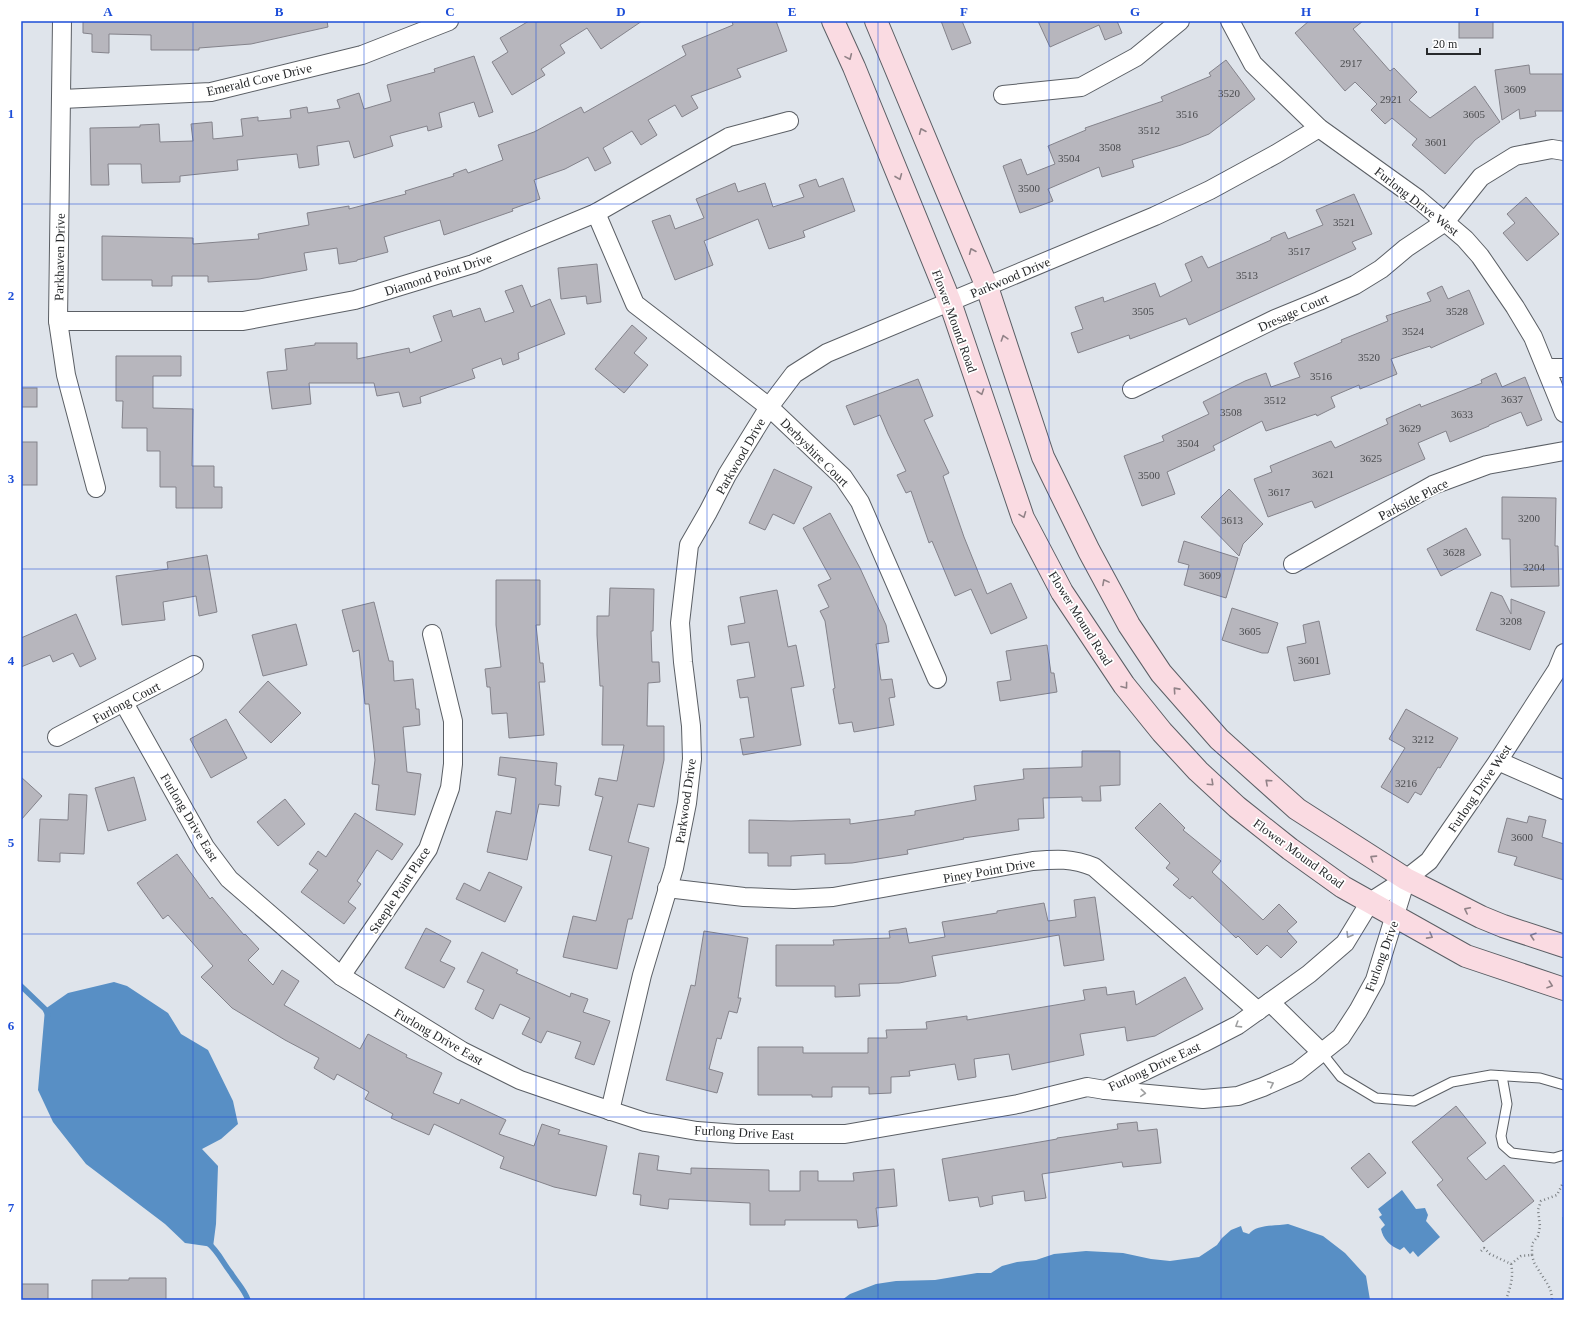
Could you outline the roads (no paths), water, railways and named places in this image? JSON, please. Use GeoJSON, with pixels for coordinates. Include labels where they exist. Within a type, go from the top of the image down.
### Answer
{"type":"FeatureCollection","features":[{"type":"Feature","properties":{"kind":"main road","name":"Flower Mound Road"},"geometry":{"type":"LineString","coordinates":[[833,21],[854,67],[950,302],[1023,518],[1062,592],[1124,685],[1162,732],[1198,771],[1237,807],[1290,849],[1343,887],[1466,956],[1564,989]]}},
{"type":"Feature","properties":{"kind":"main road"},"geometry":{"type":"LineString","coordinates":[[876,21],[987,287],[1043,457],[1089,551],[1125,619],[1161,673],[1219,739],[1297,809],[1406,879],[1480,917],[1564,946]]}},
{"type":"Feature","properties":{"kind":"street","name":"Parkhaven Drive"},"geometry":{"type":"LineString","coordinates":[[62,21],[58,321],[66,374],[96,488]]}},
{"type":"Feature","properties":{"kind":"street","name":"Emerald Cove Drive"},"geometry":{"type":"LineString","coordinates":[[62,99],[211,92],[362,55],[450,21]]}},
{"type":"Feature","properties":{"kind":"street"},"geometry":{"type":"LineString","coordinates":[[1003,95],[1081,87],[1136,57],[1180,21]]}},
{"type":"Feature","properties":{"kind":"street","name":"Furlong Drive West"},"geometry":{"type":"LineString","coordinates":[[1230,21],[1253,64],[1319,128],[1418,199],[1465,239],[1480,256],[1515,307],[1533,337],[1564,413]]}},
{"type":"Feature","properties":{"kind":"street","name":"Diamond Point Drive"},"geometry":{"type":"LineString","coordinates":[[58,321],[243,321],[355,300],[473,264],[596,213],[729,137],[789,121]]}},
{"type":"Feature","properties":{"kind":"street","name":"Parkwood Drive"},"geometry":{"type":"LineString","coordinates":[[610,1111],[642,976],[676,860],[687,803],[692,759],[691,726],[680,623],[689,545],[708,512],[726,475],[769,407],[794,374],[827,353],[1155,216],[1210,190],[1270,158],[1319,128]]}},
{"type":"Feature","properties":{"kind":"street","name":"Dresage Court"},"geometry":{"type":"LineString","coordinates":[[1132,389],[1275,319],[1354,285],[1381,269],[1406,248],[1445,222],[1480,177],[1515,156],[1552,149],[1564,151]]}},
{"type":"Feature","properties":{"kind":"street","name":"Derbyshire Court"},"geometry":{"type":"LineString","coordinates":[[596,213],[635,304],[769,407],[843,477],[860,502],[936,679]]}},
{"type":"Feature","properties":{"kind":"street"},"geometry":{"type":"LineString","coordinates":[[1546,368],[1564,368]]}},
{"type":"Feature","properties":{"kind":"street","name":"Parkside Place"},"geometry":{"type":"LineString","coordinates":[[1293,564],[1433,485],[1487,466],[1564,451]]}},
{"type":"Feature","properties":{"kind":"street","name":"Steeple Point Place"},"geometry":{"type":"LineString","coordinates":[[341,976],[428,849],[450,788],[453,764],[453,721],[432,634]]}},
{"type":"Feature","properties":{"kind":"street","name":"Furlong Drive West"},"geometry":{"type":"LineString","coordinates":[[1370,902],[1406,879],[1429,861],[1498,761],[1557,670],[1564,653]]}},
{"type":"Feature","properties":{"kind":"street","name":"Furlong Court"},"geometry":{"type":"LineString","coordinates":[[57,737],[194,666]]}},
{"type":"Feature","properties":{"kind":"street","name":"Furlong Drive East"},"geometry":{"type":"LineString","coordinates":[[124,703],[205,847],[230,879],[341,976],[462,1051],[520,1080],[645,1122],[697,1131],[737,1134],[845,1134],[1018,1104],[1088,1087],[1104,1090],[1210,1040],[1238,1025],[1309,974],[1345,943],[1370,902]]}},
{"type":"Feature","properties":{"kind":"street"},"geometry":{"type":"LineString","coordinates":[[1498,761],[1564,790]]}},
{"type":"Feature","properties":{"kind":"street","name":"Piney Point Drive"},"geometry":{"type":"LineString","coordinates":[[667,888],[744,897],[794,899],[833,897],[1033,861],[1060,858],[1080,861],[1094,867],[1322,1053]]}},
{"type":"Feature","properties":{"kind":"street","name":"Furlong Drive"},"geometry":{"type":"LineString","coordinates":[[1104,1090],[1203,1099],[1238,1096],[1297,1072],[1341,1037],[1358,1011],[1375,980],[1396,917],[1406,879]]}},
{"type":"Feature","properties":{"kind":"lane"},"geometry":{"type":"LineString","coordinates":[[1322,1053],[1341,1077],[1376,1098],[1414,1101],[1452,1082],[1491,1076],[1540,1078],[1564,1085]]}},
{"type":"Feature","properties":{"kind":"lane"},"geometry":{"type":"LineString","coordinates":[[1502,1076],[1507,1104],[1500,1136],[1503,1145],[1512,1153],[1554,1158],[1564,1155]]}},
{"type":"Feature","properties":{"kind":"water"},"geometry":{"type":"Polygon","coordinates":[[[114,982],[127,986],[168,1013],[181,1034],[208,1050],[233,1101],[238,1124],[221,1139],[202,1149],[218,1166],[216,1224],[213,1247],[185,1243],[165,1224],[86,1164],[53,1122],[38,1090],[45,1009],[68,993],[114,982]]]}},
{"type":"Feature","properties":{"kind":"water"},"geometry":{"type":"Polygon","coordinates":[[[1402,1190],[1416,1209],[1425,1208],[1428,1215],[1426,1221],[1440,1237],[1418,1257],[1413,1251],[1410,1254],[1404,1247],[1400,1250],[1390,1244],[1383,1236],[1381,1229],[1385,1225],[1379,1217],[1382,1215],[1378,1209],[1402,1190]]]}},
{"type":"Feature","properties":{"kind":"water"},"geometry":{"type":"Polygon","coordinates":[[[1288,1224],[1323,1236],[1345,1253],[1366,1276],[1370,1300],[842,1300],[850,1294],[876,1284],[896,1281],[935,1280],[977,1273],[991,1273],[1002,1266],[1017,1262],[1036,1260],[1054,1254],[1086,1251],[1123,1253],[1151,1259],[1170,1261],[1199,1257],[1217,1245],[1231,1230],[1241,1226],[1243,1232],[1249,1234],[1256,1228],[1288,1224]]]}},
{"type":"Feature","properties":{"kind":"waterway"},"geometry":{"type":"LineString","coordinates":[[21,986],[45,1009],[48,1015]]}},
{"type":"Feature","properties":{"kind":"waterway"},"geometry":{"type":"LineString","coordinates":[[208,1243],[218,1253],[248,1300]]}}]}
